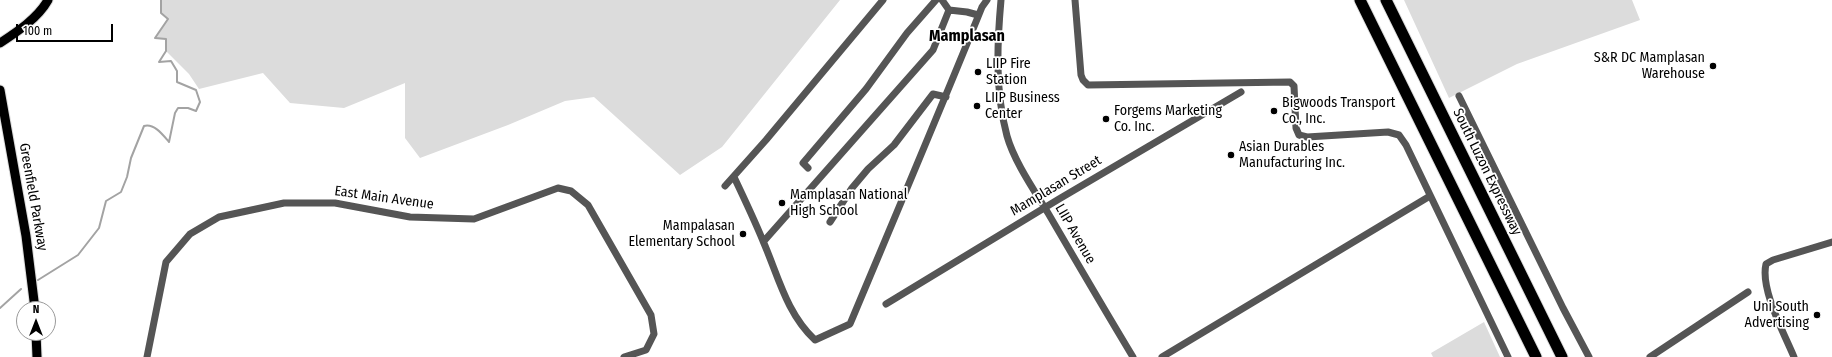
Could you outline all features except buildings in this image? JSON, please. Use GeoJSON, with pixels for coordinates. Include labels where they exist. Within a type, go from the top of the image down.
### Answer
{"type":"FeatureCollection","features":[{"type":"Feature","properties":{"kind":"highway"},"geometry":{"type":"LineString","coordinates":[[1360,0],[1536,357]]}},
{"type":"Feature","properties":{"kind":"highway","name":"South Luzon Expressway"},"geometry":{"type":"LineString","coordinates":[[1386,0],[1562,357]]}},
{"type":"Feature","properties":{"kind":"main road"},"geometry":{"type":"LineString","coordinates":[[2,43],[35,17],[48,0]]}},
{"type":"Feature","properties":{"kind":"main road","name":"Greenfield Parkway"},"geometry":{"type":"LineString","coordinates":[[0,90],[26,236],[34,301]]}},
{"type":"Feature","properties":{"kind":"main road"},"geometry":{"type":"LineString","coordinates":[[36,341],[37,357]]}},
{"type":"Feature","properties":{"kind":"street"},"geometry":{"type":"LineString","coordinates":[[725,186],[883,0]]}},
{"type":"Feature","properties":{"kind":"street"},"geometry":{"type":"LineString","coordinates":[[808,168],[803,163],[866,89],[907,33],[936,0]]}},
{"type":"Feature","properties":{"kind":"street"},"geometry":{"type":"LineString","coordinates":[[942,0],[949,10],[978,15]]}},
{"type":"Feature","properties":{"kind":"street"},"geometry":{"type":"LineString","coordinates":[[734,177],[764,241],[785,298],[793,312],[815,340],[850,324],[946,97],[978,15],[986,0]]}},
{"type":"Feature","properties":{"kind":"street","name":"LIIP Avenue"},"geometry":{"type":"LineString","coordinates":[[1002,0],[997,58],[999,88],[1007,137],[1019,163],[1133,357]]}},
{"type":"Feature","properties":{"kind":"street"},"geometry":{"type":"LineString","coordinates":[[1075,0],[1081,75],[1083,80],[1088,85],[1290,82],[1294,86],[1296,128],[1299,135],[1307,137],[1388,132],[1396,133],[1404,141],[1508,357]]}},
{"type":"Feature","properties":{"kind":"street"},"geometry":{"type":"LineString","coordinates":[[764,241],[932,50],[949,10]]}},
{"type":"Feature","properties":{"kind":"street","name":"Mamplasan Street"},"geometry":{"type":"LineString","coordinates":[[886,304],[1241,92]]}},
{"type":"Feature","properties":{"kind":"street"},"geometry":{"type":"LineString","coordinates":[[830,222],[852,188],[868,169],[894,145],[933,94],[946,97]]}},
{"type":"Feature","properties":{"kind":"street"},"geometry":{"type":"LineString","coordinates":[[1459,96],[1563,308],[1589,357]]}},
{"type":"Feature","properties":{"kind":"street","name":"East Main Avenue"},"geometry":{"type":"LineString","coordinates":[[147,357],[166,262],[190,234],[219,217],[284,203],[335,203],[410,217],[474,219],[558,188],[571,191],[588,205],[651,315],[654,334],[646,350],[624,357]]}},
{"type":"Feature","properties":{"kind":"street"},"geometry":{"type":"LineString","coordinates":[[1162,357],[1430,196]]}},
{"type":"Feature","properties":{"kind":"street"},"geometry":{"type":"LineString","coordinates":[[1794,357],[1767,289],[1764,273],[1766,264],[1773,260],[1832,242]]}},
{"type":"Feature","properties":{"kind":"street"},"geometry":{"type":"LineString","coordinates":[[1650,357],[1748,292]]}},
{"type":"Feature","properties":{"kind":"shaded area"},"geometry":{"type":"Polygon","coordinates":[[[161,0],[840,0],[722,147],[680,175],[594,97],[565,101],[508,125],[420,158],[405,138],[405,83],[344,108],[290,103],[263,73],[199,89],[189,74],[166,51],[166,39],[155,38],[168,19],[161,13],[161,0]]]}},
{"type":"Feature","properties":{"kind":"shaded area"},"geometry":{"type":"Polygon","coordinates":[[[1404,0],[1632,0],[1640,20],[1517,64],[1449,98],[1404,0]]]}},
{"type":"Feature","properties":{"kind":"shaded area"},"geometry":{"type":"Polygon","coordinates":[[[1484,322],[1500,357],[1433,357],[1431,353],[1484,322]]]}},
{"type":"Feature","properties":{"kind":"waterway"},"geometry":{"type":"LineString","coordinates":[[38,280],[78,255],[99,228],[106,201],[121,192],[127,177],[131,158],[144,126],[151,126],[155,128],[169,142],[175,113],[178,108],[188,108],[196,111],[200,102],[196,90],[177,82],[177,71],[171,61],[159,62],[166,51],[166,39],[155,38],[168,19],[161,13],[161,0]]}},
{"type":"Feature","properties":{"kind":"waterway"},"geometry":{"type":"LineString","coordinates":[[0,308],[21,289]]}},
{"type":"Feature","properties":{"kind":"place","name":"S&R DC Mamplasan Warehouse"},"geometry":{"type":"Point","coordinates":[1713,66]}},
{"type":"Feature","properties":{"kind":"place","name":"LIIP Fire Station"},"geometry":{"type":"Point","coordinates":[978,72]}},
{"type":"Feature","properties":{"kind":"place","name":"LIIP Business Center"},"geometry":{"type":"Point","coordinates":[977,106]}},
{"type":"Feature","properties":{"kind":"place","name":"Bigwoods Transport Co., Inc."},"geometry":{"type":"Point","coordinates":[1274,111]}},
{"type":"Feature","properties":{"kind":"place","name":"Forgems Marketing Co. Inc."},"geometry":{"type":"Point","coordinates":[1106,119]}},
{"type":"Feature","properties":{"kind":"place","name":"Asian Durables Manufacturing Inc."},"geometry":{"type":"Point","coordinates":[1231,155]}},
{"type":"Feature","properties":{"kind":"place","name":"Mamplasan National High School"},"geometry":{"type":"Point","coordinates":[782,203]}},
{"type":"Feature","properties":{"kind":"place","name":"Mampalasan Elementary School"},"geometry":{"type":"Point","coordinates":[743,234]}},
{"type":"Feature","properties":{"kind":"place","name":"Uni South Advertising"},"geometry":{"type":"Point","coordinates":[1817,315]}},
{"type":"Feature","properties":{"kind":"district","name":"Mamplasan"},"geometry":{"type":"Point","coordinates":[967,37]}}]}
